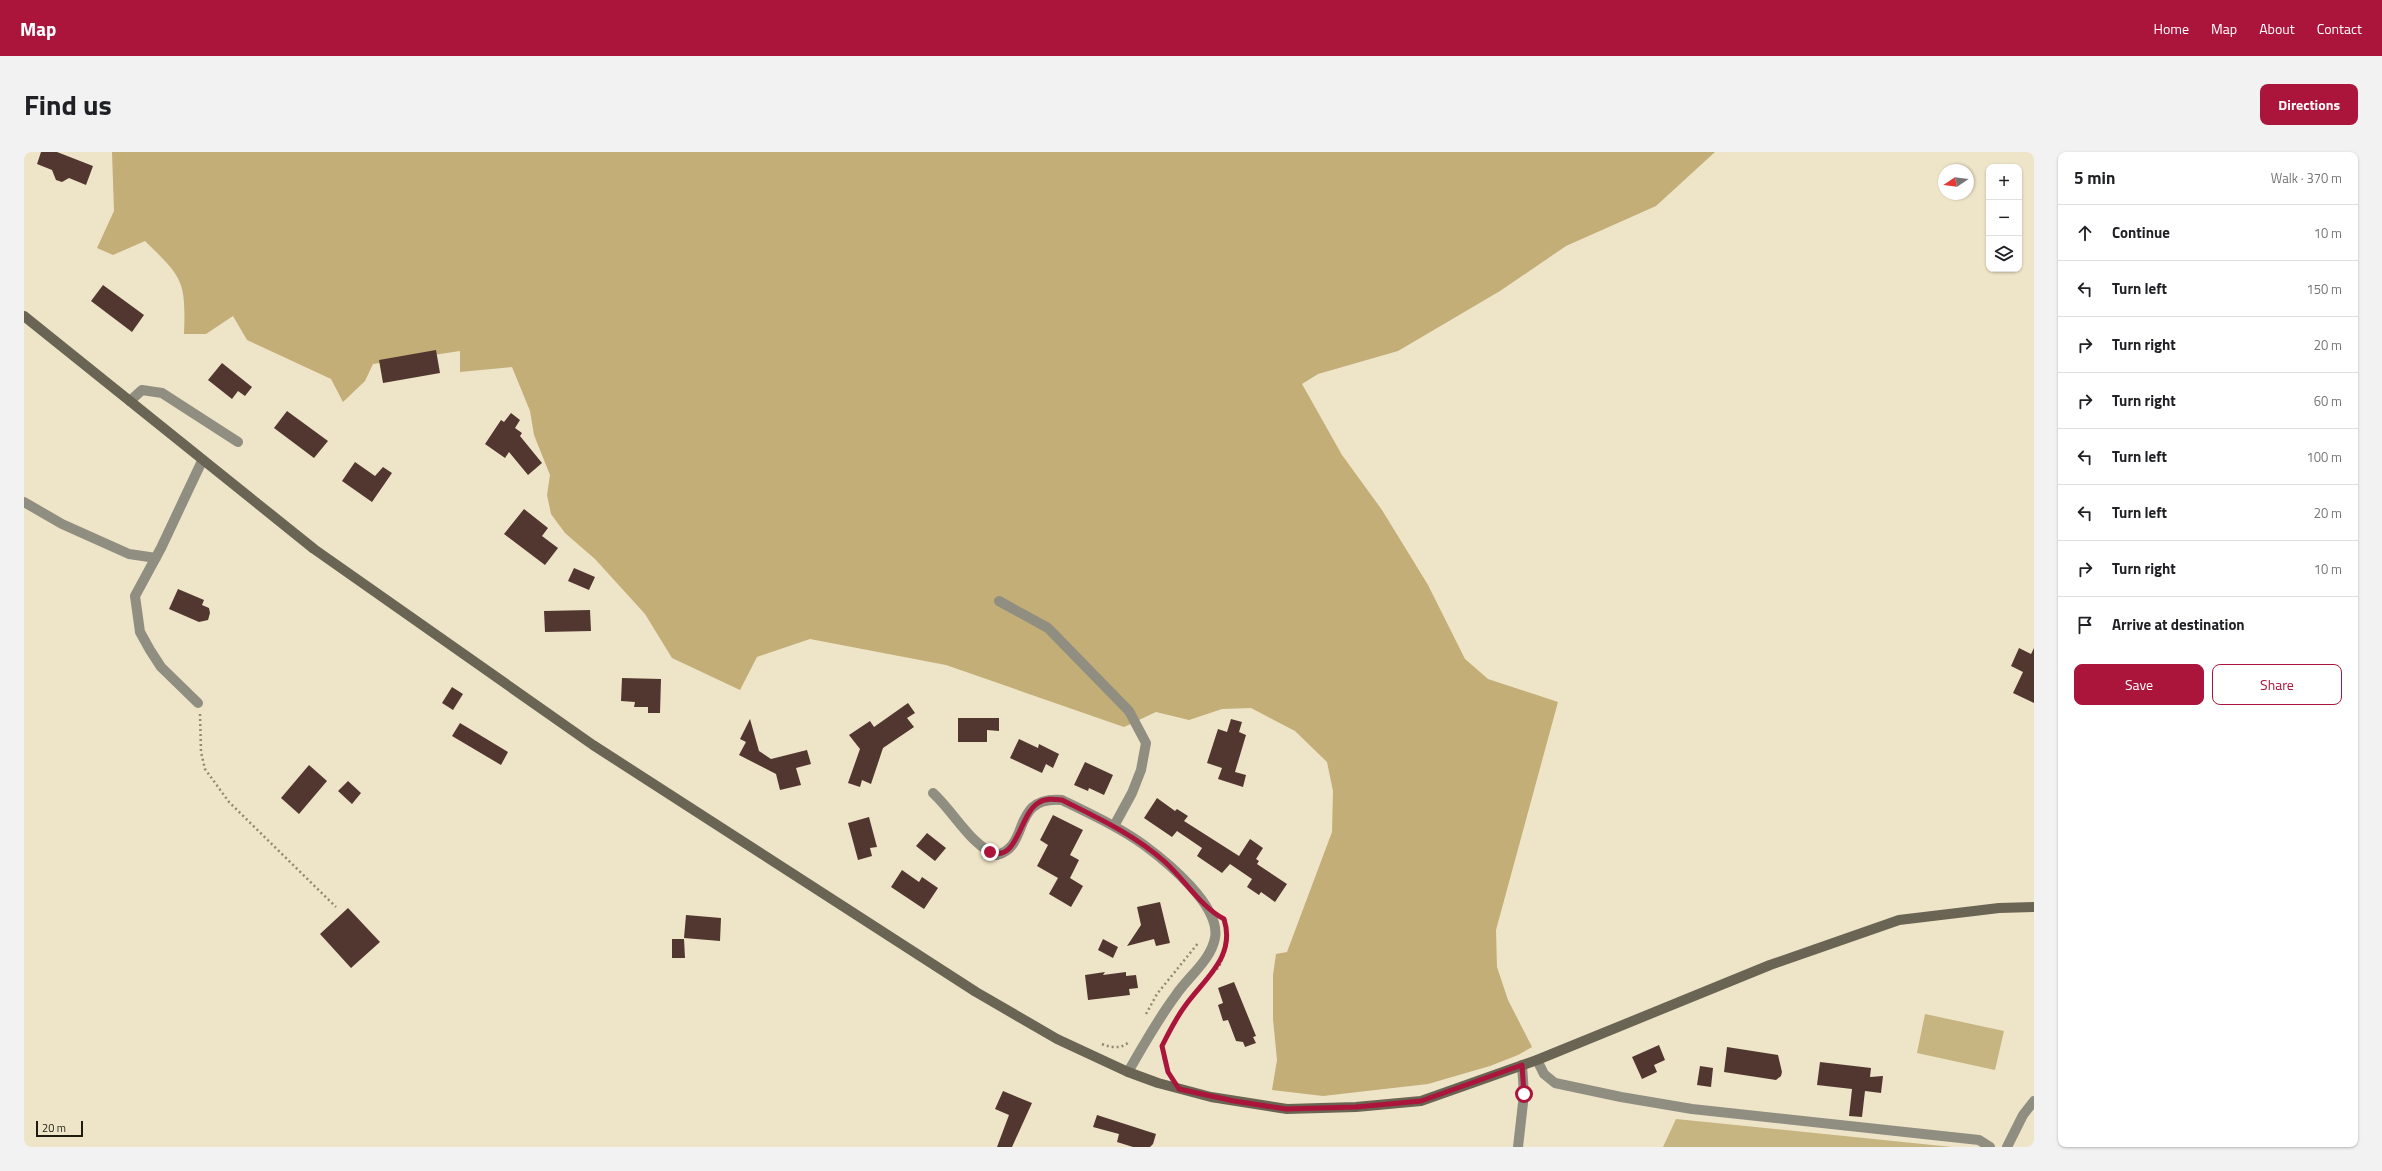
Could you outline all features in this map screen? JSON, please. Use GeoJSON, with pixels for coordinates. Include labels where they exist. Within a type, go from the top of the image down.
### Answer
{"type":"FeatureCollection","features":[{"type":"Feature","properties":{"kind":"main road"},"geometry":{"type":"LineString","coordinates":[[24,316],[202,461],[314,549],[593,745],[976,992],[1057,1039],[1128,1072],[1179,1089],[1234,1101],[1286,1109],[1356,1107],[1421,1101],[1537,1060],[1770,965],[1899,920],[1999,908],[2034,907]]}},
{"type":"Feature","properties":{"kind":"street"},"geometry":{"type":"LineString","coordinates":[[130,401],[142,390],[149,389],[162,393],[238,442]]}},
{"type":"Feature","properties":{"kind":"street"},"geometry":{"type":"LineString","coordinates":[[198,703],[161,667],[140,632],[135,596],[156,558],[202,461]]}},
{"type":"Feature","properties":{"kind":"street"},"geometry":{"type":"LineString","coordinates":[[24,502],[62,524],[129,554],[156,558]]}},
{"type":"Feature","properties":{"kind":"street"},"geometry":{"type":"LineString","coordinates":[[999,601],[1048,628],[1129,711],[1146,743],[1141,770],[1132,793],[1114,826]]}},
{"type":"Feature","properties":{"kind":"street"},"geometry":{"type":"LineString","coordinates":[[933,793],[950,810],[975,842],[997,855],[1005,853],[1011,848],[1030,809],[1039,802],[1050,799],[1062,800],[1114,826],[1144,845],[1181,876],[1211,912],[1215,924],[1215,938],[1208,954],[1176,993],[1128,1072]]}},
{"type":"Feature","properties":{"kind":"street"},"geometry":{"type":"LineString","coordinates":[[1537,1060],[1544,1074],[1555,1083],[1621,1097],[1696,1109],[1979,1140],[1990,1147]]}},
{"type":"Feature","properties":{"kind":"street"},"geometry":{"type":"LineString","coordinates":[[1518,1147],[1524,1094],[1522,1065]]}},
{"type":"Feature","properties":{"kind":"street"},"geometry":{"type":"LineString","coordinates":[[2007,1147],[2023,1115],[2034,1101]]}},
{"type":"Feature","properties":{"kind":"path"},"geometry":{"type":"LineString","coordinates":[[198,703],[202,724],[201,752],[206,769],[229,802],[336,907]]}},
{"type":"Feature","properties":{"kind":"path"},"geometry":{"type":"LineString","coordinates":[[1144,1018],[1157,994],[1192,952],[1201,936]]}},
{"type":"Feature","properties":{"kind":"path"},"geometry":{"type":"LineString","coordinates":[[1211,974],[1223,958],[1226,948]]}},
{"type":"Feature","properties":{"kind":"path"},"geometry":{"type":"LineString","coordinates":[[1186,1005],[1208,979]]}},
{"type":"Feature","properties":{"kind":"path"},"geometry":{"type":"LineString","coordinates":[[1175,1021],[1162,1046],[1162,1050],[1168,1072],[1179,1089]]}},
{"type":"Feature","properties":{"kind":"path"},"geometry":{"type":"LineString","coordinates":[[1102,1044],[1112,1047],[1123,1046],[1132,1038]]}},
{"type":"Feature","properties":{"kind":"shaded area"},"geometry":{"type":"Polygon","coordinates":[[[112,152],[1715,152],[1656,206],[1566,246],[1500,291],[1398,351],[1318,374],[1302,384],[1342,455],[1382,510],[1428,585],[1465,659],[1488,679],[1558,702],[1496,930],[1497,967],[1508,1000],[1532,1047],[1518,1055],[1490,1066],[1428,1084],[1323,1096],[1272,1090],[1277,1060],[1273,1019],[1273,975],[1276,954],[1287,952],[1332,832],[1333,791],[1327,762],[1295,731],[1251,708],[1222,709],[1189,720],[1156,712],[1124,727],[946,665],[810,639],[757,657],[740,690],[672,658],[645,614],[595,559],[565,533],[551,514],[547,495],[550,475],[534,435],[530,411],[512,367],[460,372],[460,351],[373,364],[365,381],[343,402],[331,379],[247,340],[233,316],[206,334],[184,334],[183,291],[175,273],[158,253],[145,241],[113,255],[97,248],[114,211],[112,152]]]}},
{"type":"Feature","properties":{"kind":"shaded area"},"geometry":{"type":"Polygon","coordinates":[[[1925,1014],[2004,1031],[1995,1070],[1917,1053],[1925,1014]]]}},
{"type":"Feature","properties":{"kind":"shaded area"},"geometry":{"type":"Polygon","coordinates":[[[1676,1119],[1952,1147],[1663,1147],[1676,1119]]]}},
{"type":"Feature","properties":{"kind":"building"},"geometry":{"type":"Polygon","coordinates":[[[41,152],[57,152],[93,166],[86,185],[69,178],[62,182],[56,180],[52,170],[37,164],[41,152]]]}},
{"type":"Feature","properties":{"kind":"building"},"geometry":{"type":"Polygon","coordinates":[[[103,285],[144,315],[132,332],[91,301],[103,285]]]}},
{"type":"Feature","properties":{"kind":"building"},"geometry":{"type":"Polygon","coordinates":[[[436,350],[440,373],[383,383],[379,360],[436,350]]]}},
{"type":"Feature","properties":{"kind":"building"},"geometry":{"type":"Polygon","coordinates":[[[222,363],[252,387],[245,396],[238,391],[232,399],[208,380],[222,363]]]}},
{"type":"Feature","properties":{"kind":"building"},"geometry":{"type":"Polygon","coordinates":[[[287,411],[328,441],[314,458],[274,428],[287,411]]]}},
{"type":"Feature","properties":{"kind":"building"},"geometry":{"type":"Polygon","coordinates":[[[511,413],[520,420],[515,428],[522,433],[520,436],[542,463],[528,475],[509,452],[505,458],[485,444],[501,420],[504,422],[511,413]]]}},
{"type":"Feature","properties":{"kind":"building"},"geometry":{"type":"Polygon","coordinates":[[[355,462],[375,476],[383,467],[392,473],[372,502],[342,481],[355,462]]]}},
{"type":"Feature","properties":{"kind":"building"},"geometry":{"type":"Polygon","coordinates":[[[524,509],[548,528],[542,536],[558,548],[545,565],[504,534],[524,509]]]}},
{"type":"Feature","properties":{"kind":"building"},"geometry":{"type":"Polygon","coordinates":[[[574,568],[595,577],[589,590],[568,581],[574,568]]]}},
{"type":"Feature","properties":{"kind":"building"},"geometry":{"type":"Polygon","coordinates":[[[178,589],[204,600],[202,605],[209,608],[210,613],[208,620],[199,622],[169,609],[178,589]]]}},
{"type":"Feature","properties":{"kind":"building"},"geometry":{"type":"Polygon","coordinates":[[[590,610],[591,631],[545,632],[544,611],[590,610]]]}},
{"type":"Feature","properties":{"kind":"building"},"geometry":{"type":"Polygon","coordinates":[[[2019,648],[2031,654],[2034,648],[2034,703],[2013,693],[2023,672],[2011,666],[2019,648]]]}},
{"type":"Feature","properties":{"kind":"building"},"geometry":{"type":"Polygon","coordinates":[[[622,678],[661,679],[660,713],[648,713],[648,707],[634,707],[635,702],[621,701],[622,678]]]}},
{"type":"Feature","properties":{"kind":"building"},"geometry":{"type":"Polygon","coordinates":[[[452,687],[463,694],[453,710],[442,703],[452,687]]]}},
{"type":"Feature","properties":{"kind":"building"},"geometry":{"type":"Polygon","coordinates":[[[908,703],[915,713],[907,718],[914,727],[883,748],[871,784],[862,780],[860,787],[848,783],[860,749],[849,735],[870,721],[874,727],[908,703]]]}},
{"type":"Feature","properties":{"kind":"building"},"geometry":{"type":"Polygon","coordinates":[[[958,718],[999,718],[999,731],[987,730],[987,742],[958,742],[958,718]]]}},
{"type":"Feature","properties":{"kind":"building"},"geometry":{"type":"Polygon","coordinates":[[[750,719],[759,751],[771,759],[807,750],[811,764],[796,768],[801,785],[780,790],[776,774],[739,755],[746,742],[740,739],[750,719]]]}},
{"type":"Feature","properties":{"kind":"building"},"geometry":{"type":"Polygon","coordinates":[[[1231,719],[1242,722],[1239,732],[1246,735],[1235,772],[1246,775],[1243,787],[1218,779],[1222,768],[1207,763],[1218,729],[1227,732],[1231,719]]]}},
{"type":"Feature","properties":{"kind":"building"},"geometry":{"type":"Polygon","coordinates":[[[460,723],[508,752],[501,765],[452,736],[460,723]]]}},
{"type":"Feature","properties":{"kind":"building"},"geometry":{"type":"Polygon","coordinates":[[[1019,739],[1038,748],[1039,744],[1059,754],[1053,768],[1046,764],[1042,773],[1010,758],[1019,739]]]}},
{"type":"Feature","properties":{"kind":"building"},"geometry":{"type":"Polygon","coordinates":[[[1085,762],[1113,775],[1104,795],[1089,788],[1088,791],[1074,785],[1085,762]]]}},
{"type":"Feature","properties":{"kind":"building"},"geometry":{"type":"Polygon","coordinates":[[[309,765],[327,781],[299,814],[281,798],[309,765]]]}},
{"type":"Feature","properties":{"kind":"building"},"geometry":{"type":"Polygon","coordinates":[[[348,781],[361,793],[352,804],[338,791],[348,781]]]}},
{"type":"Feature","properties":{"kind":"building"},"geometry":{"type":"Polygon","coordinates":[[[1157,798],[1175,811],[1177,809],[1188,816],[1184,821],[1239,856],[1250,839],[1263,848],[1256,859],[1259,861],[1257,864],[1287,884],[1275,902],[1261,892],[1259,895],[1247,887],[1252,879],[1230,864],[1222,873],[1197,856],[1202,848],[1177,831],[1172,837],[1144,818],[1157,798]]]}},
{"type":"Feature","properties":{"kind":"building"},"geometry":{"type":"Polygon","coordinates":[[[1053,815],[1083,830],[1070,855],[1079,860],[1070,878],[1083,886],[1071,907],[1049,894],[1058,878],[1037,866],[1048,845],[1040,840],[1053,815]]]}},
{"type":"Feature","properties":{"kind":"building"},"geometry":{"type":"Polygon","coordinates":[[[869,817],[877,847],[870,848],[872,856],[858,860],[848,823],[869,817]]]}},
{"type":"Feature","properties":{"kind":"building"},"geometry":{"type":"Polygon","coordinates":[[[927,833],[946,848],[935,861],[916,846],[927,833]]]}},
{"type":"Feature","properties":{"kind":"building"},"geometry":{"type":"Polygon","coordinates":[[[902,870],[919,882],[922,877],[938,888],[924,909],[891,887],[902,870]]]}},
{"type":"Feature","properties":{"kind":"building"},"geometry":{"type":"Polygon","coordinates":[[[1160,902],[1170,943],[1156,946],[1154,939],[1127,946],[1141,925],[1137,907],[1160,902]]]}},
{"type":"Feature","properties":{"kind":"building"},"geometry":{"type":"Polygon","coordinates":[[[348,908],[380,942],[351,968],[320,934],[348,908]]]}},
{"type":"Feature","properties":{"kind":"building"},"geometry":{"type":"Polygon","coordinates":[[[686,915],[721,918],[720,941],[684,938],[686,915]]]}},
{"type":"Feature","properties":{"kind":"building"},"geometry":{"type":"Polygon","coordinates":[[[672,939],[684,939],[685,958],[672,958],[672,939]]]}},
{"type":"Feature","properties":{"kind":"building"},"geometry":{"type":"Polygon","coordinates":[[[1103,939],[1118,947],[1113,958],[1098,950],[1103,939]]]}},
{"type":"Feature","properties":{"kind":"building"},"geometry":{"type":"Polygon","coordinates":[[[1105,972],[1103,975],[1126,972],[1126,976],[1136,975],[1138,988],[1129,989],[1130,995],[1088,1000],[1085,975],[1105,972]]]}},
{"type":"Feature","properties":{"kind":"building"},"geometry":{"type":"Polygon","coordinates":[[[1234,982],[1256,1036],[1253,1037],[1256,1043],[1245,1047],[1243,1042],[1236,1041],[1228,1020],[1223,1021],[1218,1005],[1223,1003],[1218,988],[1234,982]]]}},
{"type":"Feature","properties":{"kind":"building"},"geometry":{"type":"Polygon","coordinates":[[[1659,1045],[1665,1060],[1654,1065],[1657,1072],[1642,1079],[1632,1057],[1659,1045]]]}},
{"type":"Feature","properties":{"kind":"building"},"geometry":{"type":"Polygon","coordinates":[[[1727,1047],[1778,1055],[1782,1072],[1781,1076],[1776,1080],[1724,1072],[1727,1047]]]}},
{"type":"Feature","properties":{"kind":"building"},"geometry":{"type":"Polygon","coordinates":[[[1820,1062],[1871,1068],[1870,1077],[1883,1076],[1881,1093],[1865,1091],[1862,1117],[1849,1116],[1852,1089],[1817,1085],[1820,1062]]]}},
{"type":"Feature","properties":{"kind":"building"},"geometry":{"type":"Polygon","coordinates":[[[1700,1066],[1713,1068],[1711,1087],[1697,1085],[1700,1066]]]}},
{"type":"Feature","properties":{"kind":"building"},"geometry":{"type":"Polygon","coordinates":[[[1003,1091],[1032,1103],[1012,1147],[997,1147],[1009,1115],[995,1109],[1003,1091]]]}},
{"type":"Feature","properties":{"kind":"building"},"geometry":{"type":"Polygon","coordinates":[[[1097,1115],[1156,1134],[1153,1144],[1150,1147],[1133,1147],[1117,1142],[1119,1134],[1093,1127],[1097,1115]]]}},
{"type":"Feature","properties":{"kind":"route"},"geometry":{"type":"LineString","coordinates":[[990,852],[997,855],[1005,853],[1011,848],[1023,820],[1030,809],[1039,802],[1050,799],[1062,800],[1114,826],[1144,845],[1181,876],[1197,893],[1211,912],[1224,919],[1228,929],[1223,958],[1218,967],[1186,1005],[1171,1028],[1162,1046],[1163,1056],[1168,1072],[1179,1089],[1211,1097],[1286,1109],[1356,1107],[1421,1101],[1522,1065],[1524,1094]]}}]}
